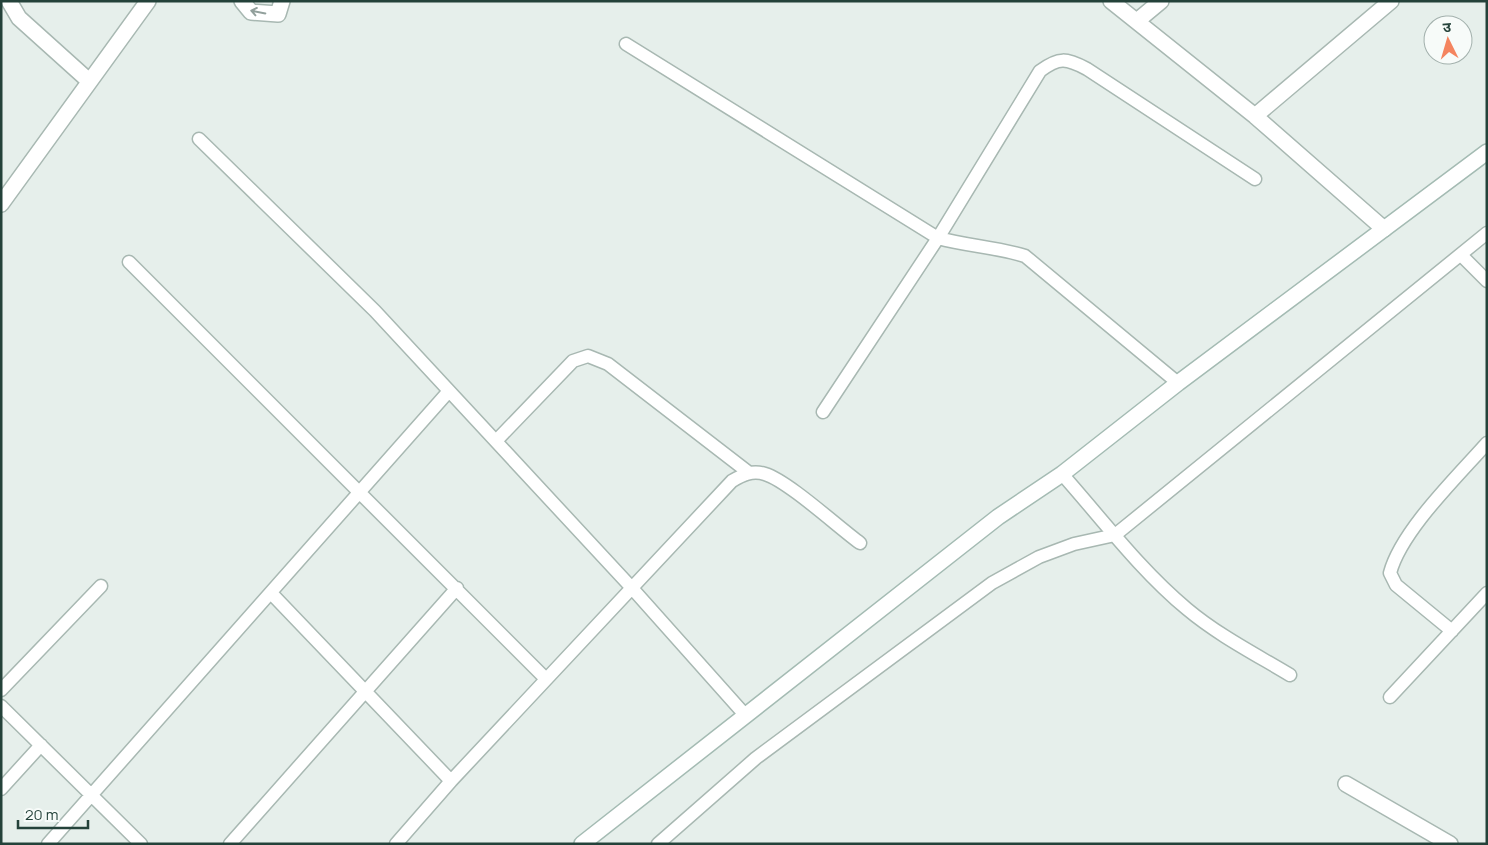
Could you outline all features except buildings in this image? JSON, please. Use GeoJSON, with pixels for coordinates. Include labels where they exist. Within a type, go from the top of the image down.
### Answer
{"type":"FeatureCollection","features":[{"type":"Feature","properties":{"kind":"street"},"geometry":{"type":"LineString","coordinates":[[9,1],[19,18],[89,82]]}},
{"type":"Feature","properties":{"kind":"street"},"geometry":{"type":"LineString","coordinates":[[1,204],[6,191],[148,1]]}},
{"type":"Feature","properties":{"kind":"street"},"geometry":{"type":"LineString","coordinates":[[242,1],[251,12],[278,14],[282,1]]}},
{"type":"Feature","properties":{"kind":"street"},"geometry":{"type":"LineString","coordinates":[[1112,1],[1255,116],[1384,229]]}},
{"type":"Feature","properties":{"kind":"street"},"geometry":{"type":"LineString","coordinates":[[1137,21],[1160,1]]}},
{"type":"Feature","properties":{"kind":"street"},"geometry":{"type":"LineString","coordinates":[[1255,116],[1391,1]]}},
{"type":"Feature","properties":{"kind":"street"},"geometry":{"type":"LineString","coordinates":[[582,844],[998,517],[1062,474],[1178,383],[1487,152]]}},
{"type":"Feature","properties":{"kind":"street"},"geometry":{"type":"LineString","coordinates":[[1346,784],[1450,844]]}},
{"type":"Feature","properties":{"kind":"lane"},"geometry":{"type":"LineString","coordinates":[[626,44],[938,238],[1004,249],[1025,256],[1178,383]]}},
{"type":"Feature","properties":{"kind":"lane"},"geometry":{"type":"LineString","coordinates":[[823,412],[938,238],[1040,71],[1055,60],[1072,61],[1088,70],[1255,179]]}},
{"type":"Feature","properties":{"kind":"lane"},"geometry":{"type":"LineString","coordinates":[[199,139],[375,311],[631,587],[746,716]]}},
{"type":"Feature","properties":{"kind":"lane"},"geometry":{"type":"LineString","coordinates":[[658,844],[756,758],[992,583],[1039,557],[1074,544],[1115,535],[1487,233]]}},
{"type":"Feature","properties":{"kind":"lane"},"geometry":{"type":"LineString","coordinates":[[1461,255],[1487,281]]}},
{"type":"Feature","properties":{"kind":"lane"},"geometry":{"type":"LineString","coordinates":[[129,262],[546,679]]}},
{"type":"Feature","properties":{"kind":"lane"},"geometry":{"type":"LineString","coordinates":[[496,441],[573,361],[588,356],[608,364],[748,472]]}},
{"type":"Feature","properties":{"kind":"lane"},"geometry":{"type":"LineString","coordinates":[[48,844],[449,391]]}},
{"type":"Feature","properties":{"kind":"lane"},"geometry":{"type":"LineString","coordinates":[[1452,631],[1396,585],[1390,573],[1394,558],[1404,539],[1487,443]]}},
{"type":"Feature","properties":{"kind":"lane"},"geometry":{"type":"LineString","coordinates":[[396,844],[451,781],[732,481],[748,472],[765,473],[782,483],[860,544]]}},
{"type":"Feature","properties":{"kind":"lane"},"geometry":{"type":"LineString","coordinates":[[1062,474],[1162,586],[1186,608],[1213,629],[1290,675]]}},
{"type":"Feature","properties":{"kind":"lane"},"geometry":{"type":"LineString","coordinates":[[1,690],[100,586]]}},
{"type":"Feature","properties":{"kind":"lane"},"geometry":{"type":"LineString","coordinates":[[230,844],[457,588]]}},
{"type":"Feature","properties":{"kind":"lane"},"geometry":{"type":"LineString","coordinates":[[271,593],[451,781]]}},
{"type":"Feature","properties":{"kind":"lane"},"geometry":{"type":"LineString","coordinates":[[1390,697],[1487,593]]}},
{"type":"Feature","properties":{"kind":"lane"},"geometry":{"type":"LineString","coordinates":[[1,706],[141,844]]}},
{"type":"Feature","properties":{"kind":"lane"},"geometry":{"type":"LineString","coordinates":[[1,789],[41,745]]}}]}
